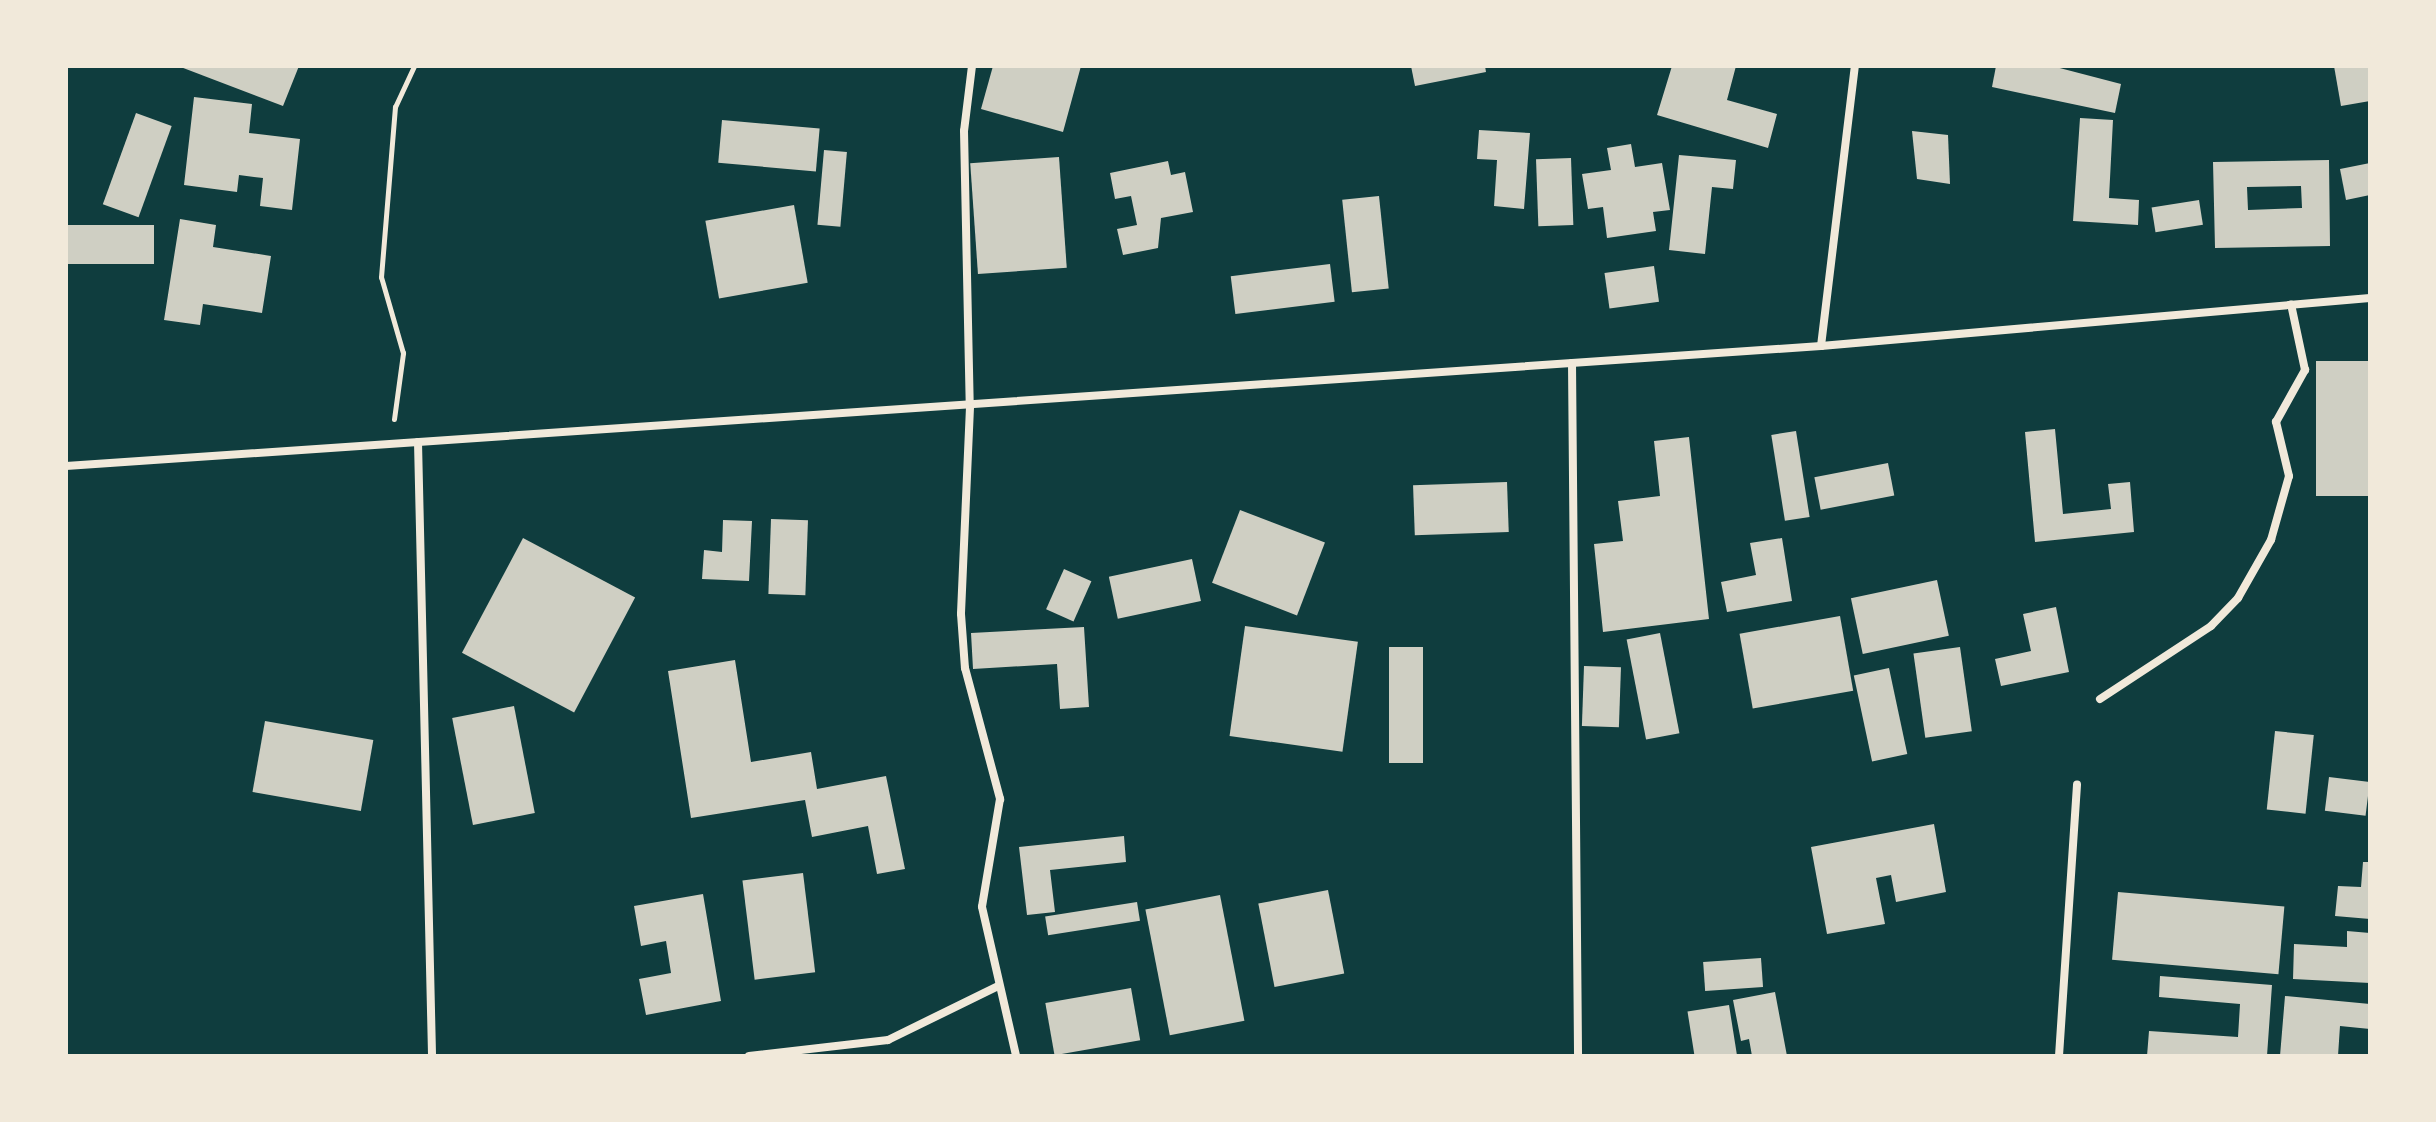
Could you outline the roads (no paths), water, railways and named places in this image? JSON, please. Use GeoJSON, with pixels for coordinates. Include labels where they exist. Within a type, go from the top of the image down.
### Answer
{"type":"FeatureCollection","features":[{"type":"Feature","properties":{"kind":"street"},"geometry":{"type":"LineString","coordinates":[[972,66],[964,131],[970,407],[961,614],[965,668],[1000,799],[1000,830],[982,887],[998,986],[1016,1056]]}},
{"type":"Feature","properties":{"kind":"street"},"geometry":{"type":"LineString","coordinates":[[1821,346],[1855,66]]}},
{"type":"Feature","properties":{"kind":"street"},"geometry":{"type":"LineString","coordinates":[[66,466],[970,407],[1821,346],[2370,298]]}},
{"type":"Feature","properties":{"kind":"street"},"geometry":{"type":"LineString","coordinates":[[2100,699],[2211,626],[2238,598],[2271,540],[2289,476],[2276,422],[2305,370],[2291,304]]}},
{"type":"Feature","properties":{"kind":"street"},"geometry":{"type":"LineString","coordinates":[[1572,363],[1578,1056]]}},
{"type":"Feature","properties":{"kind":"street"},"geometry":{"type":"LineString","coordinates":[[418,442],[432,1056]]}},
{"type":"Feature","properties":{"kind":"street"},"geometry":{"type":"LineString","coordinates":[[2059,1056],[2077,785]]}},
{"type":"Feature","properties":{"kind":"street"},"geometry":{"type":"LineString","coordinates":[[749,1056],[888,1040],[998,986]]}}]}
